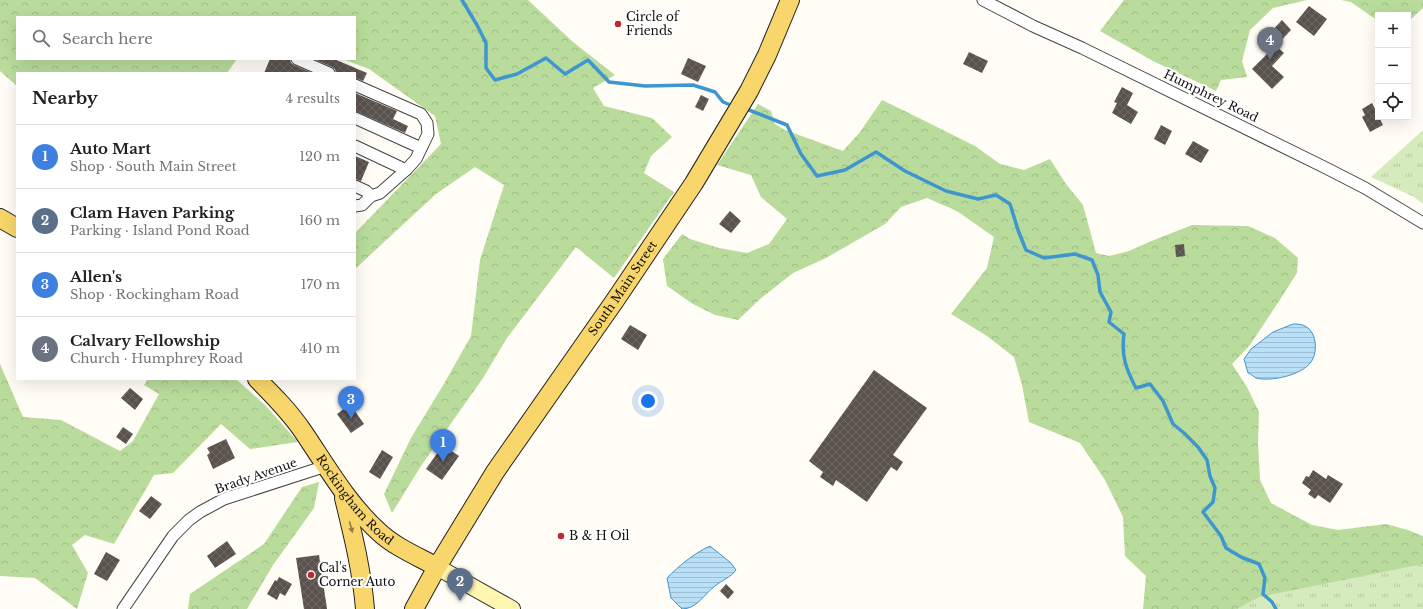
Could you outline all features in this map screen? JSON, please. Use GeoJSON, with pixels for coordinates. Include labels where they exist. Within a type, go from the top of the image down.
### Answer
{"type":"FeatureCollection","features":[{"type":"Feature","properties":{"kind":"main road","name":"South Main Street"},"geometry":{"type":"LineString","coordinates":[[437,567],[495,472],[616,299],[694,184],[749,91],[790,0]]}},
{"type":"Feature","properties":{"kind":"main road"},"geometry":{"type":"LineString","coordinates":[[0,218],[16,227]]}},
{"type":"Feature","properties":{"kind":"main road","name":"Rockingham Road"},"geometry":{"type":"LineString","coordinates":[[258,380],[279,401],[300,428],[355,508],[380,534],[437,567]]}},
{"type":"Feature","properties":{"kind":"main road"},"geometry":{"type":"LineString","coordinates":[[341,489],[359,561],[365,609]]}},
{"type":"Feature","properties":{"kind":"main road"},"geometry":{"type":"LineString","coordinates":[[414,609],[437,567]]}},
{"type":"Feature","properties":{"kind":"street","name":"Humphrey Road"},"geometry":{"type":"LineString","coordinates":[[983,0],[1033,26],[1082,48],[1326,168],[1365,188],[1423,223]]}},
{"type":"Feature","properties":{"kind":"street"},"geometry":{"type":"LineString","coordinates":[[300,60],[327,72]]}},
{"type":"Feature","properties":{"kind":"street"},"geometry":{"type":"LineString","coordinates":[[356,85],[421,114],[427,123],[428,134],[416,159],[406,170],[380,193],[371,196],[362,205],[356,206]]}},
{"type":"Feature","properties":{"kind":"street"},"geometry":{"type":"LineString","coordinates":[[356,118],[421,148]]}},
{"type":"Feature","properties":{"kind":"street"},"geometry":{"type":"LineString","coordinates":[[356,146],[406,170]]}},
{"type":"Feature","properties":{"kind":"street"},"geometry":{"type":"LineString","coordinates":[[356,186],[366,191],[371,196]]}},
{"type":"Feature","properties":{"kind":"street","name":"Brady Avenue"},"geometry":{"type":"LineString","coordinates":[[123,609],[173,536],[189,520],[200,512],[224,499],[326,466]]}},
{"type":"Feature","properties":{"kind":"street"},"geometry":{"type":"LineString","coordinates":[[437,567],[512,609]]}},
{"type":"Feature","properties":{"kind":"green space"},"geometry":{"type":"Polygon","coordinates":[[[0,0],[528,0],[573,42],[615,75],[593,88],[604,106],[652,118],[672,137],[651,156],[644,173],[674,192],[614,278],[576,247],[507,338],[483,378],[421,466],[392,513],[384,494],[411,438],[471,336],[480,260],[504,185],[475,167],[436,194],[356,268],[356,232],[441,144],[435,116],[369,69],[346,60],[356,60],[356,16],[16,16],[16,60],[236,60],[228,72],[16,72],[16,85],[0,71],[0,0]]]}},
{"type":"Feature","properties":{"kind":"green space"},"geometry":{"type":"Polygon","coordinates":[[[1124,0],[1307,0],[1273,8],[1250,30],[1242,61],[1247,77],[1221,80],[1216,91],[1153,61],[1100,31],[1124,0]]]}},
{"type":"Feature","properties":{"kind":"green space"},"geometry":{"type":"Polygon","coordinates":[[[1341,0],[1423,0],[1423,8],[1411,19],[1411,12],[1375,12],[1375,19],[1351,2],[1341,0]]]}},
{"type":"Feature","properties":{"kind":"green space"},"geometry":{"type":"Polygon","coordinates":[[[882,100],[975,146],[1000,164],[1024,170],[1050,159],[1066,184],[1083,205],[1096,253],[1109,256],[1129,251],[1192,225],[1248,226],[1275,238],[1298,258],[1297,273],[1250,345],[1232,364],[1247,387],[1259,412],[1258,443],[1260,480],[1271,503],[1312,525],[1338,530],[1386,524],[1423,536],[1423,609],[1143,609],[1146,576],[1125,556],[1123,517],[1105,480],[1080,443],[1029,422],[1022,385],[1014,357],[987,336],[951,314],[987,268],[994,237],[957,211],[927,198],[901,207],[885,224],[826,258],[793,273],[760,299],[738,320],[715,315],[693,304],[667,286],[663,259],[682,234],[690,239],[719,248],[747,253],[769,244],[787,219],[761,197],[751,175],[717,165],[758,104],[771,111],[775,124],[785,130],[843,151],[860,132],[882,100]]]}},
{"type":"Feature","properties":{"kind":"green space"},"geometry":{"type":"Polygon","coordinates":[[[1423,130],[1423,204],[1414,197],[1371,177],[1423,130]]]}},
{"type":"Feature","properties":{"kind":"green space"},"geometry":{"type":"Polygon","coordinates":[[[0,364],[23,417],[61,420],[120,451],[133,441],[159,394],[144,385],[147,380],[237,380],[265,405],[298,442],[250,449],[221,424],[173,473],[154,475],[114,544],[85,535],[72,545],[88,573],[77,609],[35,578],[0,576],[0,364]]]}},
{"type":"Feature","properties":{"kind":"green space"},"geometry":{"type":"Polygon","coordinates":[[[319,482],[314,508],[273,565],[247,609],[188,609],[190,594],[264,544],[302,487],[319,482]]]}},
{"type":"Feature","properties":{"kind":"green space"},"geometry":{"type":"Polygon","coordinates":[[[1423,564],[1423,609],[1237,609],[1259,597],[1423,564]]]}},
{"type":"Feature","properties":{"kind":"water"},"geometry":{"type":"Polygon","coordinates":[[[1293,324],[1304,325],[1309,329],[1314,337],[1315,353],[1307,367],[1294,374],[1270,379],[1256,378],[1248,373],[1244,359],[1251,349],[1273,332],[1293,324]]]}},
{"type":"Feature","properties":{"kind":"water"},"geometry":{"type":"Polygon","coordinates":[[[710,546],[731,563],[736,570],[711,589],[692,607],[682,609],[671,598],[667,578],[687,560],[710,546]]]}},
{"type":"Feature","properties":{"kind":"building"},"geometry":{"type":"Polygon","coordinates":[[[1309,6],[1327,19],[1314,36],[1296,22],[1309,6]]]}},
{"type":"Feature","properties":{"kind":"building"},"geometry":{"type":"Polygon","coordinates":[[[1282,20],[1291,30],[1276,46],[1284,53],[1272,66],[1284,77],[1272,89],[1252,69],[1272,49],[1263,40],[1282,20]]]}},
{"type":"Feature","properties":{"kind":"building"},"geometry":{"type":"Polygon","coordinates":[[[969,52],[988,61],[982,73],[963,64],[969,52]]]}},
{"type":"Feature","properties":{"kind":"building"},"geometry":{"type":"Polygon","coordinates":[[[688,58],[706,66],[698,82],[681,74],[688,58]]]}},
{"type":"Feature","properties":{"kind":"building"},"geometry":{"type":"Polygon","coordinates":[[[270,60],[290,60],[294,65],[310,72],[264,72],[270,60]]]}},
{"type":"Feature","properties":{"kind":"building"},"geometry":{"type":"Polygon","coordinates":[[[316,60],[336,60],[367,73],[363,81],[356,78],[356,72],[336,72],[332,67],[316,60]]]}},
{"type":"Feature","properties":{"kind":"building"},"geometry":{"type":"Polygon","coordinates":[[[1122,87],[1133,93],[1127,105],[1138,112],[1131,124],[1112,113],[1117,103],[1114,102],[1122,87]]]}},
{"type":"Feature","properties":{"kind":"building"},"geometry":{"type":"Polygon","coordinates":[[[356,93],[397,111],[393,119],[408,126],[405,133],[356,111],[356,93]]]}},
{"type":"Feature","properties":{"kind":"building"},"geometry":{"type":"Polygon","coordinates":[[[701,95],[709,99],[703,111],[695,107],[701,95]]]}},
{"type":"Feature","properties":{"kind":"building"},"geometry":{"type":"Polygon","coordinates":[[[1372,103],[1375,109],[1375,120],[1380,120],[1383,125],[1370,132],[1362,117],[1365,115],[1362,109],[1372,103]]]}},
{"type":"Feature","properties":{"kind":"building"},"geometry":{"type":"Polygon","coordinates":[[[1161,125],[1172,131],[1165,145],[1154,139],[1161,125]]]}},
{"type":"Feature","properties":{"kind":"building"},"geometry":{"type":"Polygon","coordinates":[[[1193,141],[1209,150],[1201,163],[1185,154],[1193,141]]]}},
{"type":"Feature","properties":{"kind":"building"},"geometry":{"type":"Polygon","coordinates":[[[356,156],[369,162],[361,181],[356,179],[356,156]]]}},
{"type":"Feature","properties":{"kind":"building"},"geometry":{"type":"Polygon","coordinates":[[[730,211],[741,221],[731,233],[719,224],[730,211]]]}},
{"type":"Feature","properties":{"kind":"building"},"geometry":{"type":"Polygon","coordinates":[[[1184,244],[1185,256],[1176,257],[1175,245],[1184,244]]]}},
{"type":"Feature","properties":{"kind":"building"},"geometry":{"type":"Polygon","coordinates":[[[630,325],[647,335],[638,350],[621,339],[630,325]]]}},
{"type":"Feature","properties":{"kind":"building"},"geometry":{"type":"Polygon","coordinates":[[[874,370],[927,408],[893,455],[903,462],[897,471],[891,467],[867,502],[836,480],[833,486],[820,477],[823,472],[809,461],[874,370]]]}},
{"type":"Feature","properties":{"kind":"building"},"geometry":{"type":"Polygon","coordinates":[[[130,388],[143,399],[135,410],[121,398],[130,388]]]}},
{"type":"Feature","properties":{"kind":"building"},"geometry":{"type":"Polygon","coordinates":[[[350,404],[364,424],[351,433],[337,414],[350,404]]]}},
{"type":"Feature","properties":{"kind":"building"},"geometry":{"type":"Polygon","coordinates":[[[123,427],[133,434],[126,444],[116,437],[123,427]]]}},
{"type":"Feature","properties":{"kind":"building"},"geometry":{"type":"Polygon","coordinates":[[[226,439],[235,458],[213,469],[207,455],[210,453],[207,448],[226,439]]]}},
{"type":"Feature","properties":{"kind":"building"},"geometry":{"type":"Polygon","coordinates":[[[443,445],[459,456],[442,480],[426,469],[443,445]]]}},
{"type":"Feature","properties":{"kind":"building"},"geometry":{"type":"Polygon","coordinates":[[[382,450],[393,457],[380,479],[369,472],[382,450]]]}},
{"type":"Feature","properties":{"kind":"building"},"geometry":{"type":"Polygon","coordinates":[[[1313,470],[1326,479],[1328,475],[1343,484],[1330,503],[1318,495],[1315,499],[1308,494],[1311,490],[1302,483],[1306,476],[1309,477],[1313,470]]]}},
{"type":"Feature","properties":{"kind":"building"},"geometry":{"type":"Polygon","coordinates":[[[151,496],[162,504],[150,519],[139,511],[151,496]]]}},
{"type":"Feature","properties":{"kind":"building"},"geometry":{"type":"Polygon","coordinates":[[[227,541],[236,554],[215,568],[207,556],[227,541]]]}},
{"type":"Feature","properties":{"kind":"building"},"geometry":{"type":"Polygon","coordinates":[[[106,552],[120,560],[107,581],[94,574],[106,552]]]}},
{"type":"Feature","properties":{"kind":"building","name":"Cal's Corner Auto"},"geometry":{"type":"Polygon","coordinates":[[[319,555],[327,609],[304,609],[296,558],[319,555]]]}},
{"type":"Feature","properties":{"kind":"building"},"geometry":{"type":"Polygon","coordinates":[[[279,577],[292,584],[285,596],[280,593],[277,600],[267,594],[275,580],[277,581],[279,577]]]}},
{"type":"Feature","properties":{"kind":"building"},"geometry":{"type":"Polygon","coordinates":[[[726,584],[734,592],[728,599],[720,591],[726,584]]]}},
{"type":"Feature","properties":{"kind":"waterway"},"geometry":{"type":"LineString","coordinates":[[462,0],[486,43],[486,68],[495,80],[517,74],[546,58],[565,74],[588,60],[609,82],[645,86],[693,85],[715,92],[723,102],[728,104]]}},
{"type":"Feature","properties":{"kind":"waterway"},"geometry":{"type":"LineString","coordinates":[[749,110],[787,125],[801,154],[817,176],[845,170],[876,152],[905,171],[946,191],[978,199],[996,195],[1010,204],[1026,250],[1044,258],[1075,254],[1092,260],[1098,275],[1100,292],[1111,312],[1109,322],[1124,334],[1123,349],[1129,375],[1136,388],[1150,384],[1163,401],[1173,424],[1198,447],[1207,460],[1210,476],[1215,488],[1213,502],[1203,512],[1221,536],[1226,548],[1241,557],[1259,564],[1265,578],[1263,594],[1272,602],[1276,609]]}},
{"type":"Feature","properties":{"kind":"place","name":"Circle of Friends"},"geometry":{"type":"Point","coordinates":[618,24]}},
{"type":"Feature","properties":{"kind":"place","name":"Calvary Fellowship"},"geometry":{"type":"Point","coordinates":[1270,60]}},
{"type":"Feature","properties":{"kind":"place","name":"Allen's"},"geometry":{"type":"Point","coordinates":[351,419]}},
{"type":"Feature","properties":{"kind":"place","name":"Auto Mart"},"geometry":{"type":"Point","coordinates":[443,462]}},
{"type":"Feature","properties":{"kind":"place","name":"B & H Oil"},"geometry":{"type":"Point","coordinates":[561,536]}},
{"type":"Feature","properties":{"kind":"place","name":"Cal's Corner Auto"},"geometry":{"type":"Point","coordinates":[311,575]}},
{"type":"Feature","properties":{"kind":"place","name":"Clam Haven Parking"},"geometry":{"type":"Point","coordinates":[460,601]}}]}
